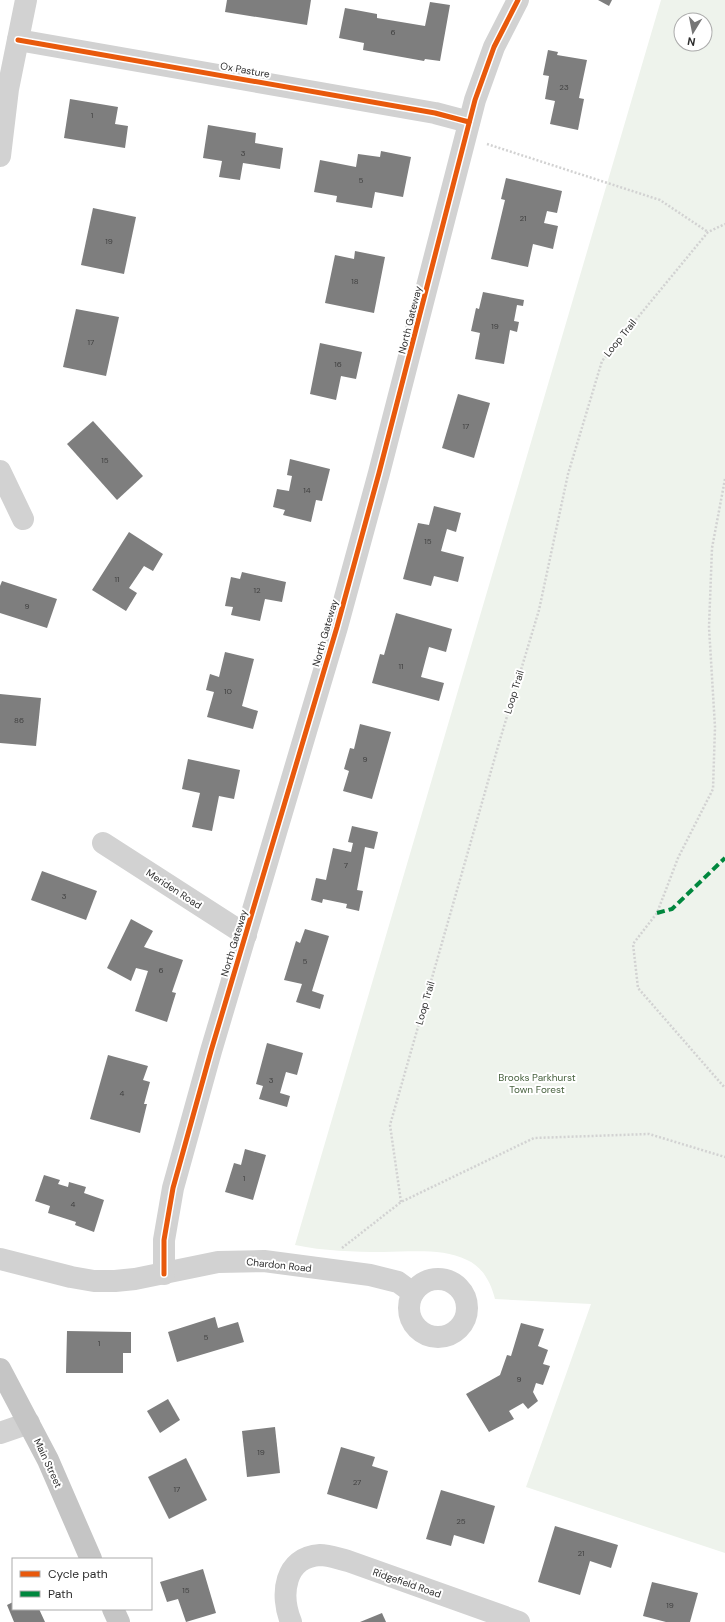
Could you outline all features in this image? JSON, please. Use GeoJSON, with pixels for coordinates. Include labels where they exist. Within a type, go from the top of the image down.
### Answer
{"type":"FeatureCollection","features":[{"type":"Feature","properties":{"kind":"main road","name":"Main Street"},"geometry":{"type":"LineString","coordinates":[[0,1369],[48,1460],[91,1558]]}},
{"type":"Feature","properties":{"kind":"main road"},"geometry":{"type":"LineString","coordinates":[[114,1610],[119,1622]]}},
{"type":"Feature","properties":{"kind":"street"},"geometry":{"type":"LineString","coordinates":[[0,156],[8,88],[26,0]]}},
{"type":"Feature","properties":{"kind":"street","name":"North Gateway"},"geometry":{"type":"LineString","coordinates":[[164,1274],[165,1232],[173,1188],[211,1051],[345,598],[416,334],[475,100],[490,58],[518,0]]}},
{"type":"Feature","properties":{"kind":"street","name":"Ox Pasture"},"geometry":{"type":"LineString","coordinates":[[18,40],[435,113],[467,129]]}},
{"type":"Feature","properties":{"kind":"street"},"geometry":{"type":"LineString","coordinates":[[0,471],[23,519]]}},
{"type":"Feature","properties":{"kind":"street","name":"Meriden Road"},"geometry":{"type":"LineString","coordinates":[[103,843],[246,935]]}},
{"type":"Feature","properties":{"kind":"street","name":"Chardon Road"},"geometry":{"type":"LineString","coordinates":[[0,1259],[71,1278],[94,1281],[135,1279],[218,1262],[264,1261],[384,1278],[398,1282],[413,1293]]}},
{"type":"Feature","properties":{"kind":"street"},"geometry":{"type":"LineString","coordinates":[[0,1433],[29,1423]]}},
{"type":"Feature","properties":{"kind":"street","name":"Ridgefield Road"},"geometry":{"type":"LineString","coordinates":[[291,1622],[286,1610],[286,1587],[289,1574],[295,1564],[306,1558],[321,1555],[348,1561],[519,1622]]}},
{"type":"Feature","properties":{"kind":"path"},"geometry":{"type":"LineString","coordinates":[[467,129],[660,200],[708,232]]}},
{"type":"Feature","properties":{"kind":"path"},"geometry":{"type":"LineString","coordinates":[[725,479],[712,548],[709,627],[715,727],[712,789],[678,858],[657,913],[633,944],[638,988],[725,1088]]}},
{"type":"Feature","properties":{"kind":"path"},"geometry":{"type":"LineString","coordinates":[[315,1269],[401,1202],[534,1138],[649,1134],[725,1157]]}},
{"type":"Feature","properties":{"kind":"green space","name":"Brooks Parkhurst Town Forest"},"geometry":{"type":"Polygon","coordinates":[[[661,0],[725,0],[725,1553],[526,1487],[591,1304],[495,1299],[489,1281],[482,1271],[473,1263],[457,1256],[437,1252],[372,1252],[317,1249],[295,1245],[661,0]]]}},
{"type":"Feature","properties":{"kind":"building"},"geometry":{"type":"Polygon","coordinates":[[[227,0],[311,0],[307,25],[225,12],[227,0]]]}},
{"type":"Feature","properties":{"kind":"building"},"geometry":{"type":"Polygon","coordinates":[[[598,0],[612,0],[609,6],[598,0]]]}},
{"type":"Feature","properties":{"kind":"building"},"geometry":{"type":"Polygon","coordinates":[[[430,2],[450,5],[440,61],[425,59],[424,61],[363,50],[364,43],[339,38],[345,8],[377,14],[377,18],[425,26],[430,2]]]}},
{"type":"Feature","properties":{"kind":"building"},"geometry":{"type":"Polygon","coordinates":[[[548,50],[558,52],[557,55],[587,60],[579,98],[584,99],[578,130],[550,124],[555,101],[545,99],[549,76],[543,75],[548,50]]]}},
{"type":"Feature","properties":{"kind":"building"},"geometry":{"type":"Polygon","coordinates":[[[70,99],[118,107],[115,124],[128,126],[125,148],[64,138],[70,99]]]}},
{"type":"Feature","properties":{"kind":"building"},"geometry":{"type":"Polygon","coordinates":[[[208,125],[256,133],[255,143],[283,148],[280,169],[243,163],[240,180],[219,177],[222,161],[203,158],[208,125]]]}},
{"type":"Feature","properties":{"kind":"building"},"geometry":{"type":"Polygon","coordinates":[[[381,151],[411,157],[403,197],[375,192],[372,208],[336,202],[337,196],[314,192],[320,160],[356,167],[358,154],[380,157],[381,151]]]}},
{"type":"Feature","properties":{"kind":"building"},"geometry":{"type":"Polygon","coordinates":[[[506,178],[562,191],[557,213],[547,211],[544,223],[558,226],[553,249],[533,244],[528,267],[491,259],[505,200],[501,199],[506,178]]]}},
{"type":"Feature","properties":{"kind":"building"},"geometry":{"type":"Polygon","coordinates":[[[93,208],[136,217],[124,274],[81,265],[93,208]]]}},
{"type":"Feature","properties":{"kind":"building"},"geometry":{"type":"Polygon","coordinates":[[[355,251],[385,257],[374,313],[325,303],[335,255],[354,259],[355,251]]]}},
{"type":"Feature","properties":{"kind":"building"},"geometry":{"type":"Polygon","coordinates":[[[483,292],[524,300],[523,306],[517,305],[514,321],[519,322],[517,332],[510,330],[504,364],[475,359],[480,333],[471,331],[476,308],[479,309],[483,292]]]}},
{"type":"Feature","properties":{"kind":"building"},"geometry":{"type":"Polygon","coordinates":[[[76,309],[119,317],[106,376],[63,367],[76,309]]]}},
{"type":"Feature","properties":{"kind":"building"},"geometry":{"type":"Polygon","coordinates":[[[320,343],[362,352],[356,379],[341,376],[336,400],[310,394],[320,343]]]}},
{"type":"Feature","properties":{"kind":"building"},"geometry":{"type":"Polygon","coordinates":[[[458,394],[490,403],[474,458],[442,448],[458,394]]]}},
{"type":"Feature","properties":{"kind":"building"},"geometry":{"type":"Polygon","coordinates":[[[93,421],[143,476],[117,500],[67,444],[93,421]]]}},
{"type":"Feature","properties":{"kind":"building"},"geometry":{"type":"Polygon","coordinates":[[[290,459],[330,469],[322,501],[316,500],[311,522],[283,515],[285,510],[273,507],[277,489],[289,491],[292,476],[287,475],[290,459]]]}},
{"type":"Feature","properties":{"kind":"building"},"geometry":{"type":"Polygon","coordinates":[[[434,506],[461,513],[456,532],[447,529],[441,551],[464,557],[458,582],[434,576],[431,586],[403,579],[418,523],[429,525],[434,506]]]}},
{"type":"Feature","properties":{"kind":"building"},"geometry":{"type":"Polygon","coordinates":[[[129,532],[163,554],[153,571],[144,566],[129,588],[137,593],[126,611],[92,590],[129,532]]]}},
{"type":"Feature","properties":{"kind":"building"},"geometry":{"type":"Polygon","coordinates":[[[242,572],[286,582],[282,602],[265,599],[260,621],[231,615],[233,607],[225,606],[231,577],[240,579],[242,572]]]}},
{"type":"Feature","properties":{"kind":"building"},"geometry":{"type":"Polygon","coordinates":[[[2,581],[57,599],[47,628],[0,613],[0,586],[2,581]]]}},
{"type":"Feature","properties":{"kind":"building"},"geometry":{"type":"Polygon","coordinates":[[[396,613],[452,629],[446,652],[429,647],[421,677],[444,683],[439,701],[372,683],[380,654],[384,655],[396,613]]]}},
{"type":"Feature","properties":{"kind":"building"},"geometry":{"type":"Polygon","coordinates":[[[225,652],[254,659],[242,706],[258,711],[253,729],[207,717],[214,692],[206,690],[210,674],[219,677],[225,652]]]}},
{"type":"Feature","properties":{"kind":"building"},"geometry":{"type":"Polygon","coordinates":[[[0,694],[41,698],[36,746],[0,743],[0,694]]]}},
{"type":"Feature","properties":{"kind":"building"},"geometry":{"type":"Polygon","coordinates":[[[360,724],[391,732],[372,799],[343,791],[349,771],[344,769],[350,748],[354,749],[360,724]]]}},
{"type":"Feature","properties":{"kind":"building"},"geometry":{"type":"Polygon","coordinates":[[[188,759],[240,770],[234,799],[219,796],[212,831],[192,827],[200,793],[182,789],[188,759]]]}},
{"type":"Feature","properties":{"kind":"building"},"geometry":{"type":"Polygon","coordinates":[[[352,826],[378,832],[374,849],[365,847],[357,890],[363,891],[359,911],[346,908],[347,904],[323,899],[322,903],[311,900],[316,878],[326,880],[333,848],[351,852],[353,843],[348,842],[352,826]]]}},
{"type":"Feature","properties":{"kind":"building"},"geometry":{"type":"Polygon","coordinates":[[[42,871],[97,891],[86,920],[31,900],[42,871]]]}},
{"type":"Feature","properties":{"kind":"building"},"geometry":{"type":"Polygon","coordinates":[[[131,919],[153,931],[144,947],[183,960],[172,992],[176,993],[167,1022],[135,1011],[148,971],[136,968],[131,981],[107,968],[131,919]]]}},
{"type":"Feature","properties":{"kind":"building"},"geometry":{"type":"Polygon","coordinates":[[[305,929],[329,936],[312,991],[324,995],[320,1009],[296,1002],[302,984],[284,980],[296,941],[300,943],[305,929]]]}},
{"type":"Feature","properties":{"kind":"building"},"geometry":{"type":"Polygon","coordinates":[[[267,1043],[303,1053],[297,1075],[286,1072],[280,1093],[290,1096],[287,1107],[259,1099],[263,1086],[256,1084],[267,1043]]]}},
{"type":"Feature","properties":{"kind":"building"},"geometry":{"type":"Polygon","coordinates":[[[108,1055],[148,1066],[143,1080],[150,1082],[144,1104],[147,1104],[140,1133],[90,1119],[108,1055]]]}},
{"type":"Feature","properties":{"kind":"building"},"geometry":{"type":"Polygon","coordinates":[[[245,1149],[266,1155],[253,1200],[225,1192],[234,1163],[241,1165],[245,1149]]]}},
{"type":"Feature","properties":{"kind":"building"},"geometry":{"type":"Polygon","coordinates":[[[44,1175],[60,1180],[58,1184],[68,1187],[69,1182],[86,1187],[84,1193],[104,1200],[94,1232],[75,1225],[76,1222],[48,1213],[50,1206],[35,1201],[44,1175]]]}},
{"type":"Feature","properties":{"kind":"building"},"geometry":{"type":"Polygon","coordinates":[[[215,1317],[218,1328],[238,1322],[244,1342],[177,1362],[168,1332],[215,1317]]]}},
{"type":"Feature","properties":{"kind":"building"},"geometry":{"type":"Polygon","coordinates":[[[521,1323],[544,1329],[538,1346],[548,1350],[543,1364],[550,1366],[543,1385],[536,1383],[533,1392],[538,1401],[528,1409],[523,1403],[509,1411],[514,1419],[489,1432],[466,1394],[500,1375],[507,1355],[511,1356],[521,1323]]]}},
{"type":"Feature","properties":{"kind":"building"},"geometry":{"type":"Polygon","coordinates":[[[67,1331],[131,1332],[131,1353],[123,1353],[123,1373],[66,1373],[67,1331]]]}},
{"type":"Feature","properties":{"kind":"building"},"geometry":{"type":"Polygon","coordinates":[[[168,1399],[180,1420],[160,1433],[147,1411],[168,1399]]]}},
{"type":"Feature","properties":{"kind":"building"},"geometry":{"type":"Polygon","coordinates":[[[275,1427],[280,1473],[247,1477],[242,1431],[275,1427]]]}},
{"type":"Feature","properties":{"kind":"building"},"geometry":{"type":"Polygon","coordinates":[[[341,1447],[375,1457],[372,1466],[388,1471],[377,1509],[327,1494],[341,1447]]]}},
{"type":"Feature","properties":{"kind":"building"},"geometry":{"type":"Polygon","coordinates":[[[186,1458],[207,1500],[169,1519],[148,1477],[186,1458]]]}},
{"type":"Feature","properties":{"kind":"building"},"geometry":{"type":"Polygon","coordinates":[[[441,1490],[495,1506],[484,1544],[454,1535],[451,1546],[426,1539],[441,1490]]]}},
{"type":"Feature","properties":{"kind":"building"},"geometry":{"type":"Polygon","coordinates":[[[555,1526],[618,1545],[611,1568],[590,1561],[580,1595],[538,1582],[555,1526]]]}},
{"type":"Feature","properties":{"kind":"building"},"geometry":{"type":"Polygon","coordinates":[[[203,1569],[216,1613],[186,1622],[178,1599],[167,1602],[160,1582],[203,1569]]]}},
{"type":"Feature","properties":{"kind":"building"},"geometry":{"type":"Polygon","coordinates":[[[652,1582],[698,1593],[690,1622],[666,1622],[643,1616],[652,1582]]]}},
{"type":"Feature","properties":{"kind":"building"},"geometry":{"type":"Polygon","coordinates":[[[12,1602],[12,1610],[39,1610],[45,1622],[14,1622],[7,1605],[12,1602]]]}},
{"type":"Feature","properties":{"kind":"building"},"geometry":{"type":"Polygon","coordinates":[[[382,1613],[386,1622],[360,1622],[382,1613]]]}},
{"type":"Feature","properties":{"kind":"marked path"},"geometry":{"type":"LineString","coordinates":[[657,913],[672,909],[725,858]]}},
{"type":"Feature","properties":{"kind":"cycle path"},"geometry":{"type":"LineString","coordinates":[[164,1274],[164,1240],[173,1188],[211,1051],[337,627],[379,473],[475,100],[494,47],[518,0]]}},
{"type":"Feature","properties":{"kind":"cycle path"},"geometry":{"type":"LineString","coordinates":[[18,40],[435,113],[469,122]]}}]}
